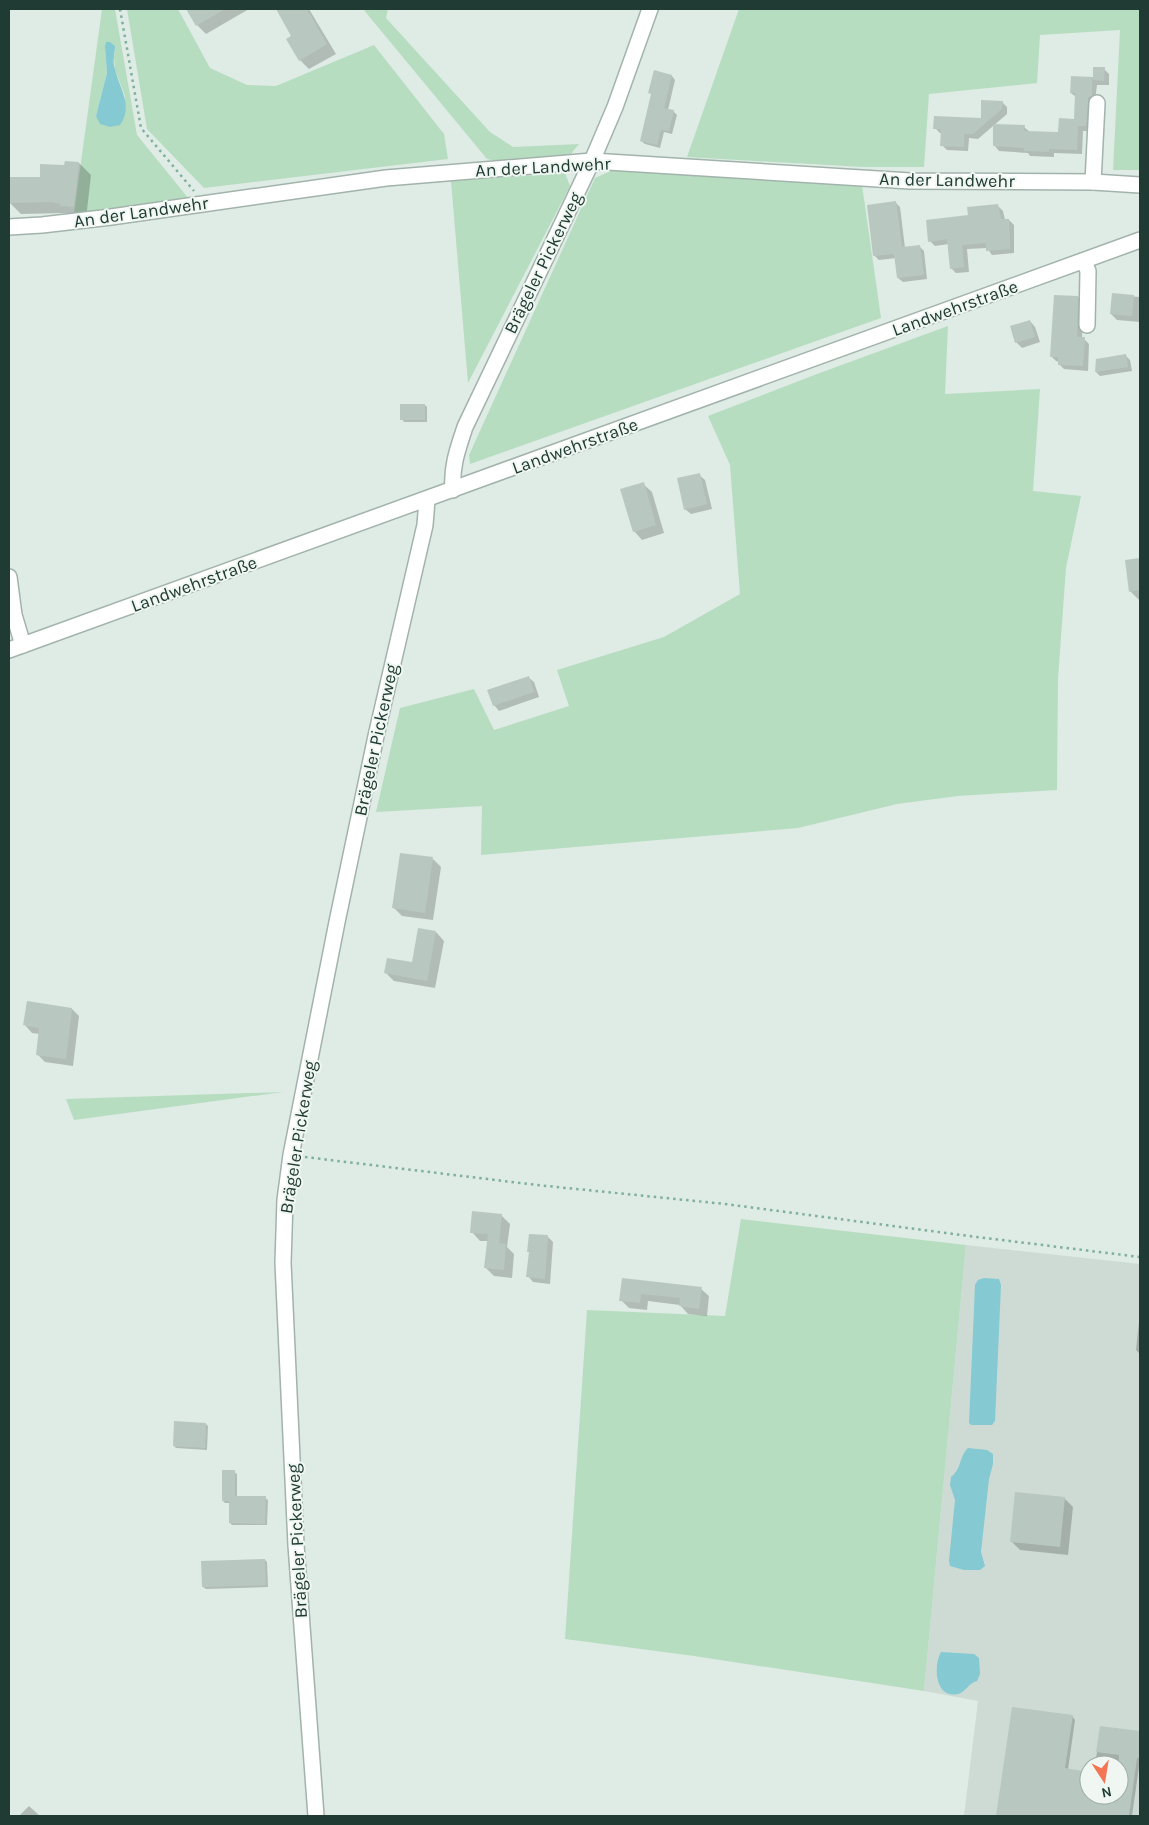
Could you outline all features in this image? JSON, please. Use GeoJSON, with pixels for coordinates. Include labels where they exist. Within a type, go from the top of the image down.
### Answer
{"type":"FeatureCollection","features":[{"type":"Feature","properties":{"kind":"street","name":"Brägeler Pickerweg"},"geometry":{"type":"LineString","coordinates":[[453,490],[453,463],[465,427],[592,161],[615,107],[650,9]]}},
{"type":"Feature","properties":{"kind":"street"},"geometry":{"type":"LineString","coordinates":[[1093,182],[1097,103]]}},
{"type":"Feature","properties":{"kind":"street","name":"An der Landwehr"},"geometry":{"type":"LineString","coordinates":[[9,227],[42,225],[386,178],[592,161],[910,181],[1140,184]]}},
{"type":"Feature","properties":{"kind":"street","name":"Landwehrstraße"},"geometry":{"type":"LineString","coordinates":[[16,648],[1140,240]]}},
{"type":"Feature","properties":{"kind":"street"},"geometry":{"type":"LineString","coordinates":[[1084,261],[1088,272],[1087,325]]}},
{"type":"Feature","properties":{"kind":"street","name":"Brägeler Pickerweg"},"geometry":{"type":"LineString","coordinates":[[316,1816],[296,1546],[283,1263],[285,1200],[291,1155],[337,922],[376,736],[425,525],[427,500]]}},
{"type":"Feature","properties":{"kind":"street"},"geometry":{"type":"LineString","coordinates":[[9,577],[16,648]]}},
{"type":"Feature","properties":{"kind":"path"},"geometry":{"type":"LineString","coordinates":[[120,9],[141,128],[205,203]]}},
{"type":"Feature","properties":{"kind":"path"},"geometry":{"type":"LineString","coordinates":[[291,1155],[538,1185],[725,1204],[1140,1257]]}},
{"type":"Feature","properties":{"kind":"shaded area"},"geometry":{"type":"Polygon","coordinates":[[[966,1245],[1140,1264],[1140,1816],[964,1816],[978,1701],[924,1691],[966,1245]]]}},
{"type":"Feature","properties":{"kind":"green space"},"geometry":{"type":"Polygon","coordinates":[[[102,9],[115,9],[137,135],[189,199],[74,213],[102,9]],[[105,47],[107,73],[96,116],[110,127],[120,124],[125,96],[115,70],[115,50],[105,47]]]}},
{"type":"Feature","properties":{"kind":"green space"},"geometry":{"type":"Polygon","coordinates":[[[127,9],[178,9],[210,68],[247,85],[276,86],[374,45],[444,134],[448,159],[204,188],[147,129],[127,9]]]}},
{"type":"Feature","properties":{"kind":"green space"},"geometry":{"type":"Polygon","coordinates":[[[363,9],[388,9],[386,18],[490,132],[513,147],[579,144],[570,155],[504,163],[487,159],[363,9]]]}},
{"type":"Feature","properties":{"kind":"green space"},"geometry":{"type":"Polygon","coordinates":[[[739,9],[1140,9],[1140,170],[1113,170],[1120,30],[1040,35],[1037,83],[929,94],[924,167],[863,167],[687,157],[739,9]]]}},
{"type":"Feature","properties":{"kind":"green space"},"geometry":{"type":"Polygon","coordinates":[[[613,170],[862,185],[881,318],[470,464],[469,455],[595,178],[613,170]]]}},
{"type":"Feature","properties":{"kind":"green space"},"geometry":{"type":"Polygon","coordinates":[[[565,173],[570,186],[468,383],[451,181],[565,173]]]}},
{"type":"Feature","properties":{"kind":"green space"},"geometry":{"type":"Polygon","coordinates":[[[948,326],[945,394],[1040,389],[1033,491],[1081,496],[1066,568],[1058,679],[1057,790],[958,796],[897,804],[798,828],[481,855],[482,806],[376,812],[400,708],[474,689],[494,730],[569,706],[557,670],[664,637],[740,594],[730,465],[708,416],[948,326]]]}},
{"type":"Feature","properties":{"kind":"green space"},"geometry":{"type":"Polygon","coordinates":[[[283,1092],[74,1120],[66,1099],[283,1092]]]}},
{"type":"Feature","properties":{"kind":"green space"},"geometry":{"type":"Polygon","coordinates":[[[741,1219],[966,1245],[924,1691],[694,1656],[565,1639],[587,1310],[725,1316],[741,1219]]]}},
{"type":"Feature","properties":{"kind":"water"},"geometry":{"type":"Polygon","coordinates":[[[106,42],[110,42],[115,46],[114,66],[126,104],[124,118],[120,125],[110,127],[100,124],[96,116],[107,73],[106,42]]]}},
{"type":"Feature","properties":{"kind":"water"},"geometry":{"type":"Polygon","coordinates":[[[984,1278],[999,1279],[1001,1285],[995,1421],[992,1425],[971,1425],[969,1423],[975,1285],[978,1280],[984,1278]]]}},
{"type":"Feature","properties":{"kind":"water"},"geometry":{"type":"Polygon","coordinates":[[[968,1448],[987,1450],[993,1454],[981,1552],[985,1566],[980,1570],[964,1570],[950,1566],[949,1561],[955,1500],[950,1485],[951,1477],[955,1474],[968,1448]]]}},
{"type":"Feature","properties":{"kind":"water"},"geometry":{"type":"Polygon","coordinates":[[[941,1652],[974,1654],[979,1658],[980,1674],[977,1681],[958,1694],[945,1692],[940,1687],[937,1673],[938,1658],[941,1652]]]}},
{"type":"Feature","properties":{"kind":"building"},"geometry":{"type":"Polygon","coordinates":[[[186,9],[225,9],[196,26],[186,9]]]}},
{"type":"Feature","properties":{"kind":"building"},"geometry":{"type":"Polygon","coordinates":[[[276,9],[307,9],[327,44],[299,61],[286,39],[291,36],[276,9]]]}},
{"type":"Feature","properties":{"kind":"building"},"geometry":{"type":"Polygon","coordinates":[[[1093,67],[1105,67],[1104,81],[1092,80],[1092,96],[1088,97],[1086,126],[1078,126],[1077,150],[1049,149],[1049,152],[1024,151],[1024,148],[993,146],[993,124],[1025,125],[1024,131],[1058,132],[1059,118],[1074,119],[1075,93],[1070,93],[1071,76],[1093,77],[1093,67]]]}},
{"type":"Feature","properties":{"kind":"building"},"geometry":{"type":"Polygon","coordinates":[[[654,70],[672,75],[664,108],[674,110],[669,131],[661,130],[657,145],[640,141],[651,94],[648,93],[654,70]]]}},
{"type":"Feature","properties":{"kind":"building"},"geometry":{"type":"Polygon","coordinates":[[[981,100],[1003,101],[1002,109],[973,134],[964,134],[964,147],[940,146],[941,129],[933,129],[934,116],[981,118],[981,100]]]}},
{"type":"Feature","properties":{"kind":"building"},"geometry":{"type":"Polygon","coordinates":[[[65,161],[79,162],[74,207],[60,206],[60,204],[52,202],[9,203],[9,177],[40,177],[40,164],[64,165],[65,161]]]}},
{"type":"Feature","properties":{"kind":"building"},"geometry":{"type":"Polygon","coordinates":[[[896,201],[902,247],[920,245],[924,275],[897,278],[894,254],[873,256],[867,205],[896,201]]]}},
{"type":"Feature","properties":{"kind":"building"},"geometry":{"type":"Polygon","coordinates":[[[998,204],[1001,219],[1009,219],[1010,249],[986,251],[986,243],[962,245],[964,267],[950,269],[947,239],[928,242],[926,220],[968,215],[967,207],[998,204]]]}},
{"type":"Feature","properties":{"kind":"building"},"geometry":{"type":"Polygon","coordinates":[[[1112,293],[1134,295],[1132,316],[1110,314],[1112,293]]]}},
{"type":"Feature","properties":{"kind":"building"},"geometry":{"type":"Polygon","coordinates":[[[1054,295],[1078,296],[1077,337],[1085,337],[1083,366],[1058,365],[1058,357],[1050,357],[1054,295]]]}},
{"type":"Feature","properties":{"kind":"building"},"geometry":{"type":"Polygon","coordinates":[[[1030,320],[1035,337],[1015,343],[1010,326],[1030,320]]]}},
{"type":"Feature","properties":{"kind":"building"},"geometry":{"type":"Polygon","coordinates":[[[1126,354],[1128,367],[1095,372],[1096,359],[1126,354]]]}},
{"type":"Feature","properties":{"kind":"building"},"geometry":{"type":"Polygon","coordinates":[[[400,404],[425,404],[425,420],[400,420],[400,404]]]}},
{"type":"Feature","properties":{"kind":"building"},"geometry":{"type":"Polygon","coordinates":[[[700,473],[707,504],[684,510],[677,478],[700,473]]]}},
{"type":"Feature","properties":{"kind":"building"},"geometry":{"type":"Polygon","coordinates":[[[644,482],[656,525],[633,532],[620,489],[644,482]]]}},
{"type":"Feature","properties":{"kind":"building"},"geometry":{"type":"Polygon","coordinates":[[[1140,558],[1140,590],[1129,592],[1125,560],[1140,558]]]}},
{"type":"Feature","properties":{"kind":"building"},"geometry":{"type":"Polygon","coordinates":[[[529,676],[534,692],[493,706],[487,690],[529,676]]]}},
{"type":"Feature","properties":{"kind":"building"},"geometry":{"type":"Polygon","coordinates":[[[400,853],[433,857],[425,913],[392,908],[400,853]]]}},
{"type":"Feature","properties":{"kind":"building"},"geometry":{"type":"Polygon","coordinates":[[[418,928],[436,931],[427,981],[384,973],[387,958],[412,962],[418,928]]]}},
{"type":"Feature","properties":{"kind":"building"},"geometry":{"type":"Polygon","coordinates":[[[27,1001],[72,1008],[66,1059],[36,1055],[39,1028],[23,1025],[27,1001]]]}},
{"type":"Feature","properties":{"kind":"building"},"geometry":{"type":"Polygon","coordinates":[[[472,1211],[502,1214],[499,1243],[506,1244],[504,1270],[484,1268],[488,1234],[470,1233],[472,1211]]]}},
{"type":"Feature","properties":{"kind":"building"},"geometry":{"type":"Polygon","coordinates":[[[529,1234],[548,1235],[545,1279],[526,1277],[529,1234]]]}},
{"type":"Feature","properties":{"kind":"building"},"geometry":{"type":"Polygon","coordinates":[[[622,1278],[702,1287],[699,1309],[679,1306],[680,1298],[641,1294],[640,1303],[619,1301],[622,1278]]]}},
{"type":"Feature","properties":{"kind":"building"},"geometry":{"type":"Polygon","coordinates":[[[174,1421],[206,1423],[205,1448],[173,1446],[174,1421]]]}},
{"type":"Feature","properties":{"kind":"building"},"geometry":{"type":"Polygon","coordinates":[[[222,1470],[235,1470],[235,1496],[266,1496],[265,1524],[229,1523],[229,1501],[222,1501],[222,1470]]]}},
{"type":"Feature","properties":{"kind":"building"},"geometry":{"type":"Polygon","coordinates":[[[1015,1492],[1065,1497],[1060,1547],[1010,1542],[1015,1492]]]}},
{"type":"Feature","properties":{"kind":"building"},"geometry":{"type":"Polygon","coordinates":[[[265,1559],[266,1585],[202,1587],[201,1561],[265,1559]]]}},
{"type":"Feature","properties":{"kind":"building"},"geometry":{"type":"Polygon","coordinates":[[[1012,1707],[1073,1715],[1065,1768],[1079,1770],[1079,1805],[1129,1805],[1129,1755],[1096,1752],[1100,1726],[1140,1731],[1140,1758],[1137,1758],[1129,1816],[996,1816],[1012,1707]]]}}]}
